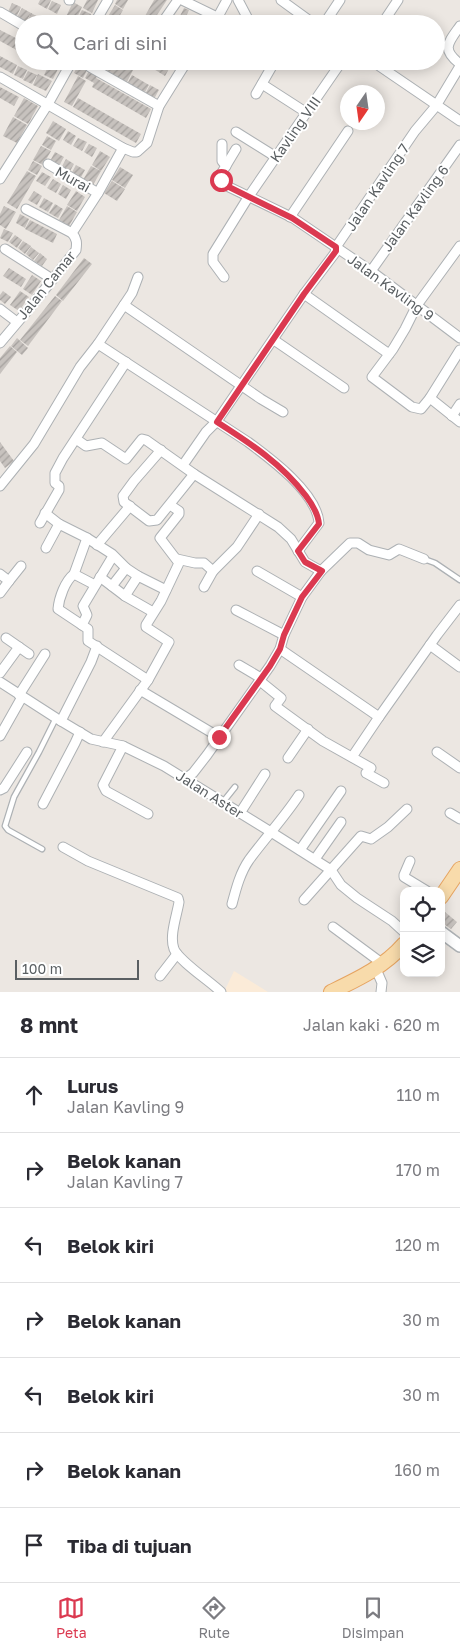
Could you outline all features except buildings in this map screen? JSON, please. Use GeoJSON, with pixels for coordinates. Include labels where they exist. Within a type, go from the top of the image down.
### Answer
{"type":"FeatureCollection","features":[{"type":"Feature","properties":{"kind":"main road"},"geometry":{"type":"LineString","coordinates":[[445,891],[460,870]]}},
{"type":"Feature","properties":{"kind":"main road"},"geometry":{"type":"LineString","coordinates":[[331,992],[353,982],[379,966],[400,948]]}},
{"type":"Feature","properties":{"kind":"street"},"geometry":{"type":"LineString","coordinates":[[99,15],[108,0]]}},
{"type":"Feature","properties":{"kind":"street"},"geometry":{"type":"LineString","coordinates":[[168,15],[178,0]]}},
{"type":"Feature","properties":{"kind":"street"},"geometry":{"type":"LineString","coordinates":[[182,0],[208,15]]}},
{"type":"Feature","properties":{"kind":"street"},"geometry":{"type":"LineString","coordinates":[[219,15],[227,0]]}},
{"type":"Feature","properties":{"kind":"street"},"geometry":{"type":"LineString","coordinates":[[238,0],[246,15]]}},
{"type":"Feature","properties":{"kind":"street"},"geometry":{"type":"LineString","coordinates":[[281,0],[302,15]]}},
{"type":"Feature","properties":{"kind":"street"},"geometry":{"type":"LineString","coordinates":[[330,15],[340,0]]}},
{"type":"Feature","properties":{"kind":"street"},"geometry":{"type":"LineString","coordinates":[[388,15],[398,0]]}},
{"type":"Feature","properties":{"kind":"street"},"geometry":{"type":"LineString","coordinates":[[0,12],[15,21]]}},
{"type":"Feature","properties":{"kind":"street"},"geometry":{"type":"LineString","coordinates":[[460,26],[449,44],[448,50],[450,55],[460,65]]}},
{"type":"Feature","properties":{"kind":"street","name":"Jalan Kavling 7"},"geometry":{"type":"LineString","coordinates":[[183,465],[206,432],[217,422],[304,294],[336,253],[336,247],[415,131],[436,106],[460,65]]}},
{"type":"Feature","properties":{"kind":"street"},"geometry":{"type":"LineString","coordinates":[[0,179],[48,104],[67,70]]}},
{"type":"Feature","properties":{"kind":"street"},"geometry":{"type":"LineString","coordinates":[[95,70],[158,106]]}},
{"type":"Feature","properties":{"kind":"street"},"geometry":{"type":"LineString","coordinates":[[0,77],[123,148],[137,152],[148,141],[158,106],[181,70]]}},
{"type":"Feature","properties":{"kind":"street"},"geometry":{"type":"LineString","coordinates":[[256,94],[270,70]]}},
{"type":"Feature","properties":{"kind":"street","name":"Kavling VIII"},"geometry":{"type":"LineString","coordinates":[[224,277],[213,262],[213,254],[248,196],[336,70]]}},
{"type":"Feature","properties":{"kind":"street"},"geometry":{"type":"LineString","coordinates":[[385,70],[460,121]]}},
{"type":"Feature","properties":{"kind":"street"},"geometry":{"type":"LineString","coordinates":[[262,84],[307,113]]}},
{"type":"Feature","properties":{"kind":"street"},"geometry":{"type":"LineString","coordinates":[[290,217],[348,131]]}},
{"type":"Feature","properties":{"kind":"street"},"geometry":{"type":"LineString","coordinates":[[236,132],[276,157]]}},
{"type":"Feature","properties":{"kind":"street"},"geometry":{"type":"LineString","coordinates":[[222,144],[222,161],[226,166],[236,149]]}},
{"type":"Feature","properties":{"kind":"street","name":"Jalan Kavling 6"},"geometry":{"type":"LineString","coordinates":[[371,271],[460,145]]}},
{"type":"Feature","properties":{"kind":"street","name":"Jalan Camar"},"geometry":{"type":"LineString","coordinates":[[0,343],[76,250],[76,238],[72,233],[98,193],[123,148]]}},
{"type":"Feature","properties":{"kind":"street","name":"Murai"},"geometry":{"type":"LineString","coordinates":[[48,164],[98,193]]}},
{"type":"Feature","properties":{"kind":"street","name":"Jalan Kavling 9"},"geometry":{"type":"LineString","coordinates":[[226,166],[221,180],[229,187],[290,217],[336,247],[460,338]]}},
{"type":"Feature","properties":{"kind":"street"},"geometry":{"type":"LineString","coordinates":[[26,209],[72,233]]}},
{"type":"Feature","properties":{"kind":"street"},"geometry":{"type":"LineString","coordinates":[[460,246],[417,305],[406,329],[372,377],[412,407],[421,409],[460,350]]}},
{"type":"Feature","properties":{"kind":"street"},"geometry":{"type":"LineString","coordinates":[[5,249],[52,279]]}},
{"type":"Feature","properties":{"kind":"street"},"geometry":{"type":"LineString","coordinates":[[1,483],[34,444],[80,367],[135,289],[138,277]]}},
{"type":"Feature","properties":{"kind":"street"},"geometry":{"type":"LineString","coordinates":[[304,294],[389,354]]}},
{"type":"Feature","properties":{"kind":"street"},"geometry":{"type":"LineString","coordinates":[[124,305],[283,412]]}},
{"type":"Feature","properties":{"kind":"street"},"geometry":{"type":"LineString","coordinates":[[0,309],[17,322]]}},
{"type":"Feature","properties":{"kind":"street"},"geometry":{"type":"LineString","coordinates":[[274,340],[344,388]]}},
{"type":"Feature","properties":{"kind":"street"},"geometry":{"type":"LineString","coordinates":[[98,344],[269,457],[293,479],[310,501],[317,514],[319,524],[298,551]]}},
{"type":"Feature","properties":{"kind":"street"},"geometry":{"type":"LineString","coordinates":[[40,523],[59,490],[59,486],[55,483],[55,473],[63,458],[126,362]]}},
{"type":"Feature","properties":{"kind":"street"},"geometry":{"type":"LineString","coordinates":[[430,398],[460,422]]}},
{"type":"Feature","properties":{"kind":"street"},"geometry":{"type":"LineString","coordinates":[[452,416],[460,404]]}},
{"type":"Feature","properties":{"kind":"street"},"geometry":{"type":"LineString","coordinates":[[76,439],[86,446],[102,443],[126,459],[142,439],[146,440],[194,474],[278,527],[291,539],[305,562],[322,571]]}},
{"type":"Feature","properties":{"kind":"street"},"geometry":{"type":"LineString","coordinates":[[161,450],[123,496],[124,502],[149,520],[157,520],[194,474]]}},
{"type":"Feature","properties":{"kind":"street"},"geometry":{"type":"LineString","coordinates":[[104,742],[148,680],[170,642],[146,627],[146,624],[161,601],[179,563],[160,538],[179,514],[179,511],[170,505]]}},
{"type":"Feature","properties":{"kind":"street"},"geometry":{"type":"LineString","coordinates":[[97,545],[130,506]]}},
{"type":"Feature","properties":{"kind":"street"},"geometry":{"type":"LineString","coordinates":[[45,514],[87,538],[138,576],[166,590]]}},
{"type":"Feature","properties":{"kind":"street"},"geometry":{"type":"LineString","coordinates":[[204,587],[213,571],[237,547],[259,514]]}},
{"type":"Feature","properties":{"kind":"street"},"geometry":{"type":"LineString","coordinates":[[46,548],[60,524]]}},
{"type":"Feature","properties":{"kind":"street"},"geometry":{"type":"LineString","coordinates":[[87,538],[74,574],[69,578],[58,609],[88,629],[88,641],[148,680]]}},
{"type":"Feature","properties":{"kind":"street"},"geometry":{"type":"LineString","coordinates":[[185,779],[193,773],[261,680],[280,649],[284,635],[302,597],[322,571],[350,544],[358,543],[369,550],[388,555],[399,549],[424,559]]}},
{"type":"Feature","properties":{"kind":"street"},"geometry":{"type":"LineString","coordinates":[[82,625],[87,615],[83,606],[113,556]]}},
{"type":"Feature","properties":{"kind":"street"},"geometry":{"type":"LineString","coordinates":[[177,558],[204,562],[213,571]]}},
{"type":"Feature","properties":{"kind":"street"},"geometry":{"type":"LineString","coordinates":[[0,593],[21,566]]}},
{"type":"Feature","properties":{"kind":"street"},"geometry":{"type":"LineString","coordinates":[[112,586],[126,568]]}},
{"type":"Feature","properties":{"kind":"street"},"geometry":{"type":"LineString","coordinates":[[257,571],[302,597]]}},
{"type":"Feature","properties":{"kind":"street"},"geometry":{"type":"LineString","coordinates":[[0,574],[9,581]]}},
{"type":"Feature","properties":{"kind":"street"},"geometry":{"type":"LineString","coordinates":[[74,574],[95,586]]}},
{"type":"Feature","properties":{"kind":"street"},"geometry":{"type":"LineString","coordinates":[[125,596],[138,576]]}},
{"type":"Feature","properties":{"kind":"street"},"geometry":{"type":"LineString","coordinates":[[100,577],[125,596],[153,612]]}},
{"type":"Feature","properties":{"kind":"street"},"geometry":{"type":"LineString","coordinates":[[352,757],[460,605]]}},
{"type":"Feature","properties":{"kind":"street"},"geometry":{"type":"LineString","coordinates":[[236,610],[284,635]]}},
{"type":"Feature","properties":{"kind":"street"},"geometry":{"type":"LineString","coordinates":[[6,638],[29,654]]}},
{"type":"Feature","properties":{"kind":"street"},"geometry":{"type":"LineString","coordinates":[[430,645],[460,667]]}},
{"type":"Feature","properties":{"kind":"street"},"geometry":{"type":"LineString","coordinates":[[58,720],[91,662],[97,646]]}},
{"type":"Feature","properties":{"kind":"street"},"geometry":{"type":"LineString","coordinates":[[0,673],[19,647]]}},
{"type":"Feature","properties":{"kind":"street"},"geometry":{"type":"LineString","coordinates":[[280,649],[379,717]]}},
{"type":"Feature","properties":{"kind":"street"},"geometry":{"type":"LineString","coordinates":[[0,736],[45,654]]}},
{"type":"Feature","properties":{"kind":"street"},"geometry":{"type":"LineString","coordinates":[[239,665],[261,680],[281,698],[275,706],[323,741],[370,768],[366,773],[384,783]]}},
{"type":"Feature","properties":{"kind":"street","name":"Jalan Aster"},"geometry":{"type":"LineString","coordinates":[[0,682],[58,720],[91,738],[123,746],[145,756],[223,802],[331,870],[341,884],[357,898],[400,928]]}},
{"type":"Feature","properties":{"kind":"street"},"geometry":{"type":"LineString","coordinates":[[140,690],[219,737]]}},
{"type":"Feature","properties":{"kind":"street"},"geometry":{"type":"LineString","coordinates":[[288,758],[308,729]]}},
{"type":"Feature","properties":{"kind":"street"},"geometry":{"type":"LineString","coordinates":[[43,804],[72,751],[80,732]]}},
{"type":"Feature","properties":{"kind":"street"},"geometry":{"type":"LineString","coordinates":[[123,746],[103,785],[106,791],[148,814]]}},
{"type":"Feature","properties":{"kind":"street"},"geometry":{"type":"LineString","coordinates":[[0,790],[4,788],[27,752]]}},
{"type":"Feature","properties":{"kind":"street"},"geometry":{"type":"LineString","coordinates":[[437,752],[460,768]]}},
{"type":"Feature","properties":{"kind":"street"},"geometry":{"type":"LineString","coordinates":[[240,813],[265,774]]}},
{"type":"Feature","properties":{"kind":"street"},"geometry":{"type":"LineString","coordinates":[[300,850],[340,791]]}},
{"type":"Feature","properties":{"kind":"street"},"geometry":{"type":"LineString","coordinates":[[232,904],[248,861],[299,795]]}},
{"type":"Feature","properties":{"kind":"street"},"geometry":{"type":"LineString","coordinates":[[304,900],[361,836],[372,839],[388,827],[406,809]]}},
{"type":"Feature","properties":{"kind":"street"},"geometry":{"type":"LineString","coordinates":[[450,813],[460,819]]}},
{"type":"Feature","properties":{"kind":"street"},"geometry":{"type":"LineString","coordinates":[[315,859],[341,822]]}},
{"type":"Feature","properties":{"kind":"street"},"geometry":{"type":"LineString","coordinates":[[63,847],[88,861],[178,898],[173,942],[174,949],[177,954],[221,992]]}},
{"type":"Feature","properties":{"kind":"street"},"geometry":{"type":"LineString","coordinates":[[410,861],[404,877],[420,887]]}},
{"type":"Feature","properties":{"kind":"street"},"geometry":{"type":"LineString","coordinates":[[333,927],[379,966],[382,983],[381,992]]}},
{"type":"Feature","properties":{"kind":"street"},"geometry":{"type":"LineString","coordinates":[[445,935],[460,946]]}},
{"type":"Feature","properties":{"kind":"street"},"geometry":{"type":"LineString","coordinates":[[160,976],[177,954]]}},
{"type":"Feature","properties":{"kind":"lane"},"geometry":{"type":"LineString","coordinates":[[424,559],[435,563],[460,580]]}},
{"type":"Feature","properties":{"kind":"lane"},"geometry":{"type":"LineString","coordinates":[[42,849],[8,830],[5,826],[14,797],[58,720]]}},
{"type":"Feature","properties":{"kind":"lane"},"geometry":{"type":"LineString","coordinates":[[223,802],[235,787]]}},
{"type":"Feature","properties":{"kind":"shaded area"},"geometry":{"type":"Polygon","coordinates":[[[234,971],[268,992],[224,992],[234,971]]]}},
{"type":"Feature","properties":{"kind":"route"},"geometry":{"type":"LineString","coordinates":[[219,737],[270,666],[280,649],[284,635],[302,597],[322,571],[305,562],[298,551],[319,524],[319,519],[310,501],[293,479],[269,457],[217,422],[304,294],[336,253],[336,247],[292,218],[242,194],[221,180]]}}]}
